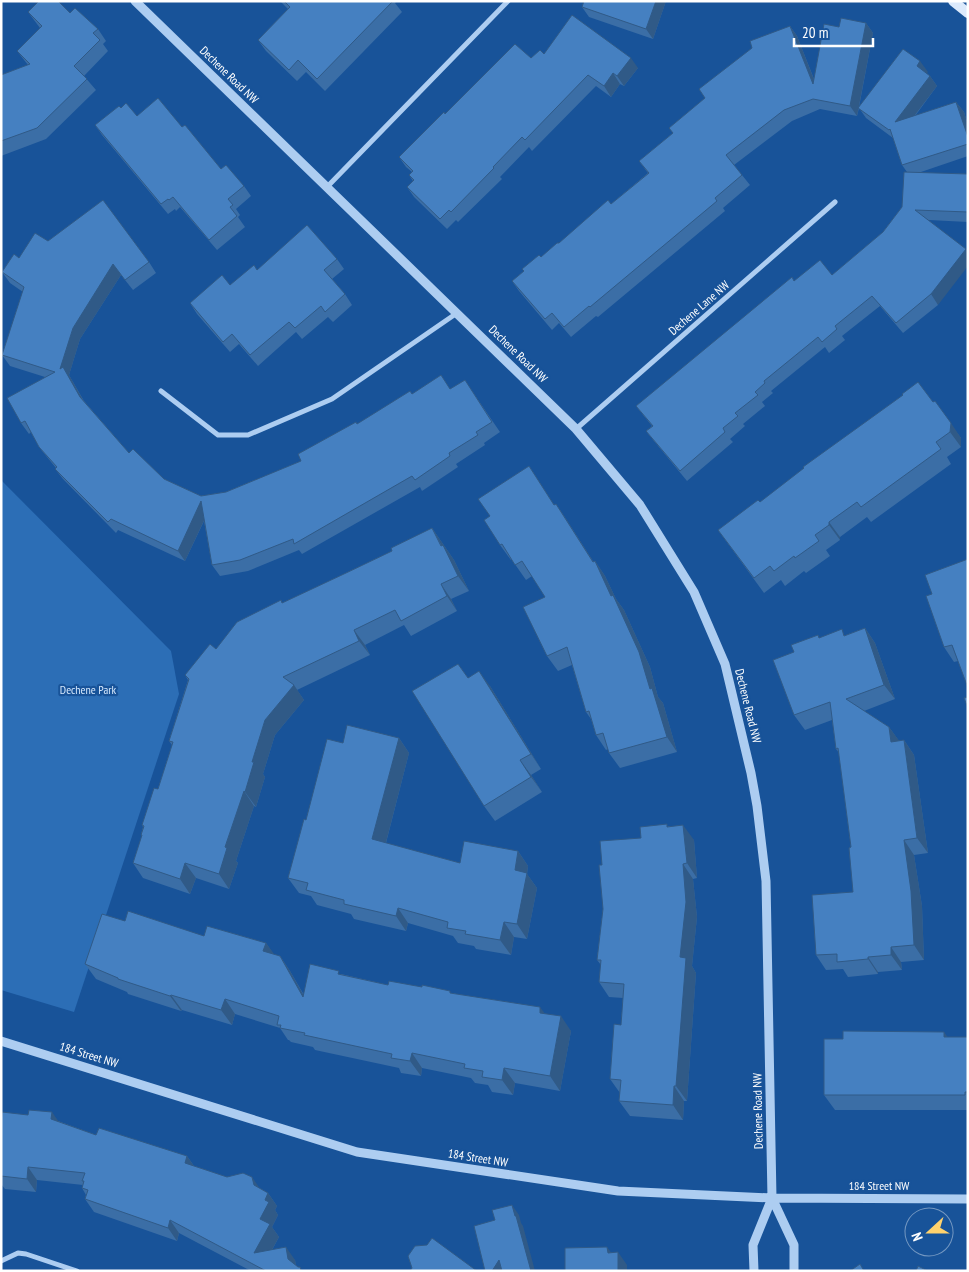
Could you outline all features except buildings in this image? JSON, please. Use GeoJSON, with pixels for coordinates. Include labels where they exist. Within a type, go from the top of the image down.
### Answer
{"type":"FeatureCollection","features":[{"type":"Feature","properties":{"kind":"main road"},"geometry":{"type":"LineString","coordinates":[[953,1],[968,13]]}},
{"type":"Feature","properties":{"kind":"street","name":"Dechene Road NW"},"geometry":{"type":"LineString","coordinates":[[134,1],[576,429],[640,505],[694,592],[725,664],[757,806],[766,881],[772,1198]]}},
{"type":"Feature","properties":{"kind":"street"},"geometry":{"type":"LineString","coordinates":[[327,187],[508,1]]}},
{"type":"Feature","properties":{"kind":"street","name":"Dechene Lane NW"},"geometry":{"type":"LineString","coordinates":[[576,429],[835,202]]}},
{"type":"Feature","properties":{"kind":"street"},"geometry":{"type":"LineString","coordinates":[[161,391],[218,435],[248,435],[332,399],[457,313]]}},
{"type":"Feature","properties":{"kind":"street","name":"184 Street NW"},"geometry":{"type":"LineString","coordinates":[[1,1040],[357,1152],[618,1191],[772,1198],[968,1199]]}},
{"type":"Feature","properties":{"kind":"street"},"geometry":{"type":"LineString","coordinates":[[754,1271],[753,1245],[772,1198]]}},
{"type":"Feature","properties":{"kind":"street"},"geometry":{"type":"LineString","coordinates":[[772,1198],[794,1245],[794,1271]]}},
{"type":"Feature","properties":{"kind":"street"},"geometry":{"type":"LineString","coordinates":[[1,1261],[18,1253],[26,1254],[76,1271]]}},
{"type":"Feature","properties":{"kind":"green space","name":"Dechene Park"},"geometry":{"type":"Polygon","coordinates":[[[1,480],[171,651],[179,694],[74,1012],[1,990],[1,480]]]}}]}
